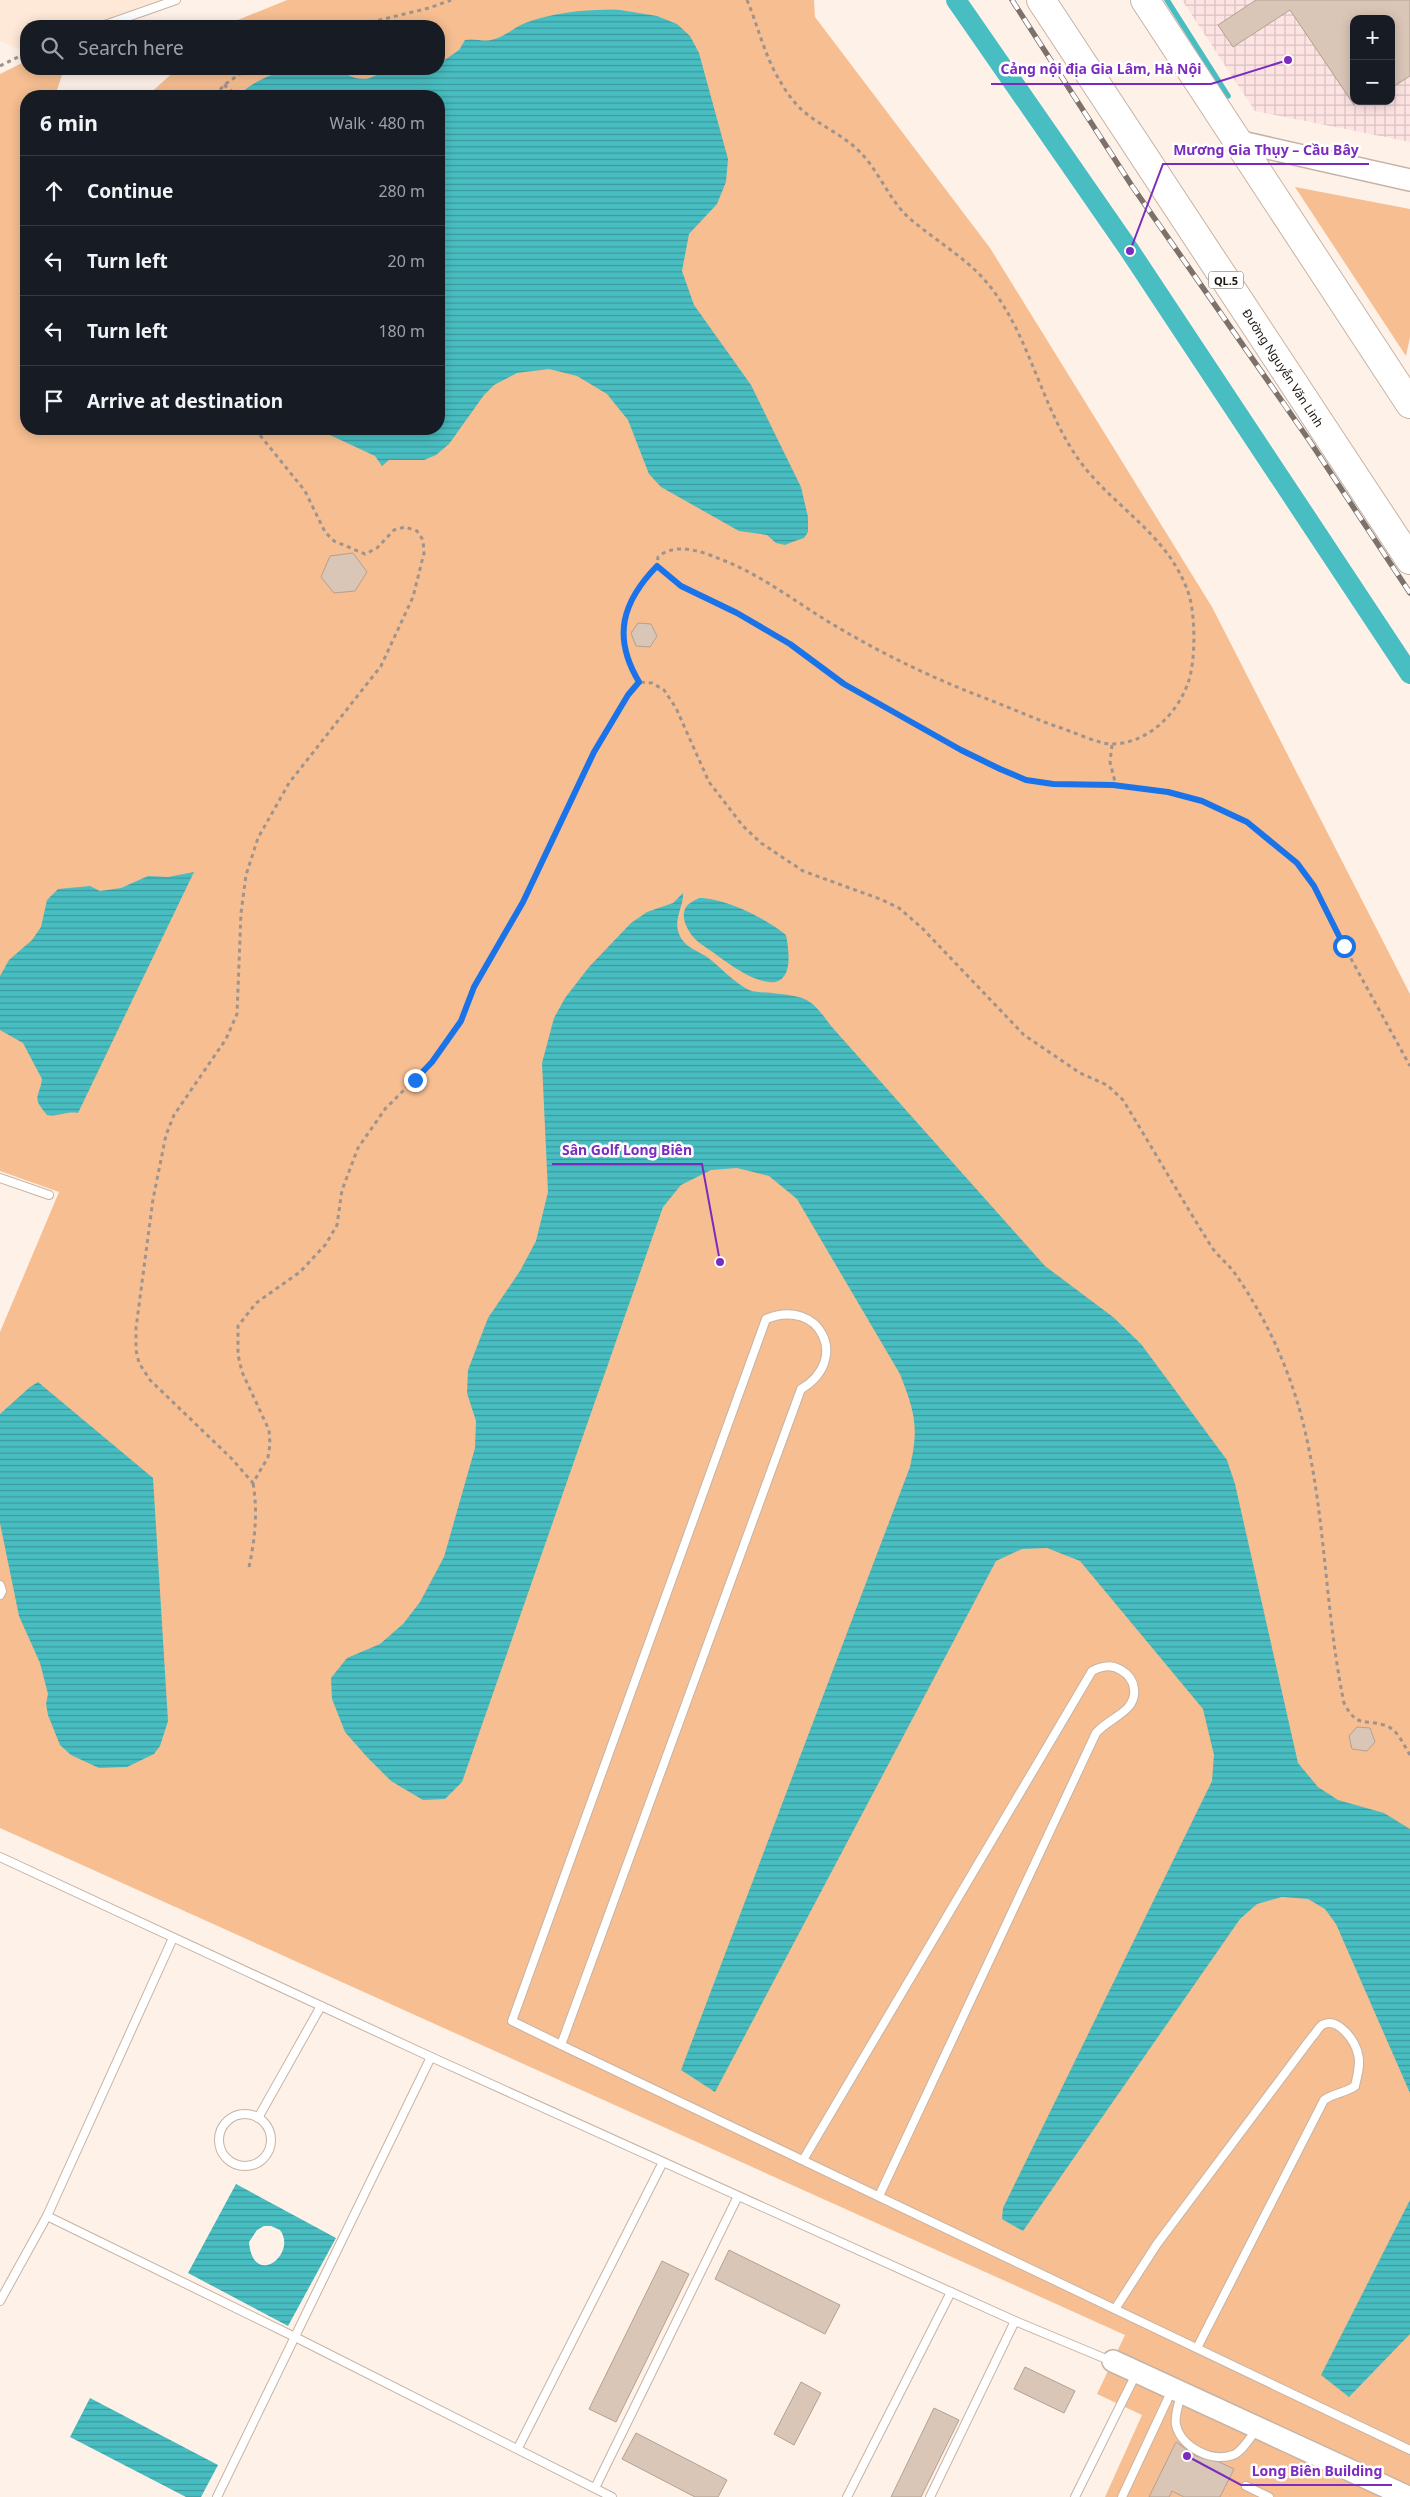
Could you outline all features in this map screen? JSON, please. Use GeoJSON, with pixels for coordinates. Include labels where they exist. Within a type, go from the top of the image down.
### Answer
{"type":"FeatureCollection","features":[{"type":"Feature","properties":{"kind":"highway","name":"Đường Nguyễn Văn Linh"},"geometry":{"type":"LineString","coordinates":[[1041,0],[1410,560]]}},
{"type":"Feature","properties":{"kind":"highway"},"geometry":{"type":"LineString","coordinates":[[1144,0],[1410,404]]}},
{"type":"Feature","properties":{"kind":"street"},"geometry":{"type":"LineString","coordinates":[[1237,141],[1410,180]]}},
{"type":"Feature","properties":{"kind":"street"},"geometry":{"type":"LineString","coordinates":[[1113,2361],[1408,2497]]}},
{"type":"Feature","properties":{"kind":"lane"},"geometry":{"type":"LineString","coordinates":[[119,20],[176,0]]}},
{"type":"Feature","properties":{"kind":"lane"},"geometry":{"type":"LineString","coordinates":[[0,1178],[48,1195]]}},
{"type":"Feature","properties":{"kind":"lane"},"geometry":{"type":"LineString","coordinates":[[562,2045],[801,1389],[812,1383],[821,1373],[826,1360],[826,1347],[823,1335],[815,1324],[804,1317],[792,1313],[778,1314],[766,1319],[512,2021],[562,2045],[804,2160],[1116,2309],[1410,2450]]}},
{"type":"Feature","properties":{"kind":"lane"},"geometry":{"type":"LineString","coordinates":[[0,1585],[2,1591],[0,1595]]}},
{"type":"Feature","properties":{"kind":"lane"},"geometry":{"type":"LineString","coordinates":[[804,2160],[1092,1671],[1108,1666],[1116,1667],[1130,1677],[1134,1694],[1132,1702],[1128,1709],[1103,1724],[1096,1733],[879,2196]]}},
{"type":"Feature","properties":{"kind":"lane"},"geometry":{"type":"LineString","coordinates":[[0,1856],[431,2057],[1016,2322],[1113,2361]]}},
{"type":"Feature","properties":{"kind":"lane"},"geometry":{"type":"LineString","coordinates":[[0,2301],[47,2216],[173,1938]]}},
{"type":"Feature","properties":{"kind":"lane"},"geometry":{"type":"LineString","coordinates":[[258,2118],[321,2006]]}},
{"type":"Feature","properties":{"kind":"lane"},"geometry":{"type":"LineString","coordinates":[[1116,2309],[1157,2244],[1312,2037],[1322,2025],[1331,2023],[1340,2027],[1354,2043],[1358,2054],[1359,2066],[1355,2086],[1347,2091],[1335,2093],[1324,2100],[1197,2348]]}},
{"type":"Feature","properties":{"kind":"lane"},"geometry":{"type":"LineString","coordinates":[[217,2497],[431,2057]]}},
{"type":"Feature","properties":{"kind":"lane"},"geometry":{"type":"LineString","coordinates":[[241,2115],[258,2118],[270,2132],[270,2149],[265,2157],[250,2166],[232,2163],[221,2149],[221,2131],[232,2118],[241,2115]]}},
{"type":"Feature","properties":{"kind":"lane"},"geometry":{"type":"LineString","coordinates":[[518,2448],[663,2162]]}},
{"type":"Feature","properties":{"kind":"lane"},"geometry":{"type":"LineString","coordinates":[[595,2488],[738,2196]]}},
{"type":"Feature","properties":{"kind":"lane"},"geometry":{"type":"LineString","coordinates":[[47,2216],[295,2337],[612,2497]]}},
{"type":"Feature","properties":{"kind":"lane"},"geometry":{"type":"LineString","coordinates":[[847,2497],[951,2292]]}},
{"type":"Feature","properties":{"kind":"lane"},"geometry":{"type":"LineString","coordinates":[[930,2497],[1016,2322]]}},
{"type":"Feature","properties":{"kind":"lane"},"geometry":{"type":"LineString","coordinates":[[1075,2497],[1137,2372]]}},
{"type":"Feature","properties":{"kind":"lane"},"geometry":{"type":"LineString","coordinates":[[1177,2391],[1175,2424],[1182,2439],[1207,2454],[1222,2457],[1235,2454],[1258,2428]]}},
{"type":"Feature","properties":{"kind":"lane"},"geometry":{"type":"LineString","coordinates":[[1122,2497],[1177,2391]]}},
{"type":"Feature","properties":{"kind":"lane"},"geometry":{"type":"LineString","coordinates":[[1246,2486],[1269,2497]]}},
{"type":"Feature","properties":{"kind":"path"},"geometry":{"type":"LineString","coordinates":[[380,20],[429,8],[450,0]]}},
{"type":"Feature","properties":{"kind":"path"},"geometry":{"type":"LineString","coordinates":[[639,682],[628,659],[622,628],[628,605],[657,566],[658,558],[669,550],[692,550],[718,558],[748,571],[822,618],[908,667],[1040,721],[1112,745],[1141,736],[1162,723],[1181,701],[1190,678],[1193,644],[1189,593],[1176,566],[1150,531],[1106,492],[1078,459],[1051,412],[1029,354],[1005,307],[982,277],[905,214],[860,151],[801,109],[795,102],[779,80],[747,0]]}},
{"type":"Feature","properties":{"kind":"path"},"geometry":{"type":"LineString","coordinates":[[0,66],[20,56]]}},
{"type":"Feature","properties":{"kind":"path"},"geometry":{"type":"LineString","coordinates":[[219,90],[239,75]]}},
{"type":"Feature","properties":{"kind":"path"},"geometry":{"type":"LineString","coordinates":[[224,85],[230,90]]}},
{"type":"Feature","properties":{"kind":"path"},"geometry":{"type":"LineString","coordinates":[[253,1482],[232,1459],[150,1380],[139,1363],[136,1350],[139,1295],[158,1172],[166,1134],[174,1115],[226,1039],[237,1014],[241,913],[246,875],[258,838],[288,783],[381,666],[413,597],[424,553],[423,540],[417,530],[405,527],[394,530],[377,548],[365,554],[334,541],[325,532],[305,491],[260,435]]}},
{"type":"Feature","properties":{"kind":"path"},"geometry":{"type":"LineString","coordinates":[[657,566],[681,586],[737,613],[790,644],[844,684],[968,754],[1026,780],[1053,784],[1116,786],[1168,792],[1202,801],[1247,822],[1297,863],[1314,886],[1344,946],[1410,1066]]}},
{"type":"Feature","properties":{"kind":"path"},"geometry":{"type":"LineString","coordinates":[[249,1567],[256,1518],[253,1482],[268,1457],[270,1444],[268,1430],[242,1372],[238,1355],[238,1326],[256,1303],[300,1272],[326,1244],[336,1226],[342,1190],[358,1148],[385,1109],[432,1062],[461,1021],[474,987],[523,902],[594,752],[628,695],[639,682]]}},
{"type":"Feature","properties":{"kind":"path"},"geometry":{"type":"LineString","coordinates":[[639,682],[652,683],[664,690],[676,708],[709,782],[743,826],[761,843],[804,871],[880,898],[898,908],[922,928],[1024,1036],[1080,1073],[1107,1085],[1123,1100],[1173,1186],[1215,1252],[1234,1272],[1269,1328],[1300,1410],[1311,1460],[1323,1541],[1333,1634],[1344,1703],[1348,1711],[1362,1722],[1384,1725],[1393,1730],[1410,1755]]}},
{"type":"Feature","properties":{"kind":"path"},"geometry":{"type":"LineString","coordinates":[[1112,745],[1110,762],[1116,786]]}},
{"type":"Feature","properties":{"kind":"shaded area"},"geometry":{"type":"Polygon","coordinates":[[[0,0],[176,0],[119,20],[20,20],[20,49],[0,41],[0,0]]]}},
{"type":"Feature","properties":{"kind":"shaded area"},"geometry":{"type":"Polygon","coordinates":[[[287,0],[814,0],[815,17],[990,248],[1212,607],[1410,994],[1410,2497],[1105,2497],[1142,2415],[1097,2394],[1125,2335],[0,1828],[0,1332],[59,1192],[0,1171],[0,74],[20,64],[20,75],[62,75],[57,90],[20,90],[20,435],[445,435],[445,90],[154,90],[170,75],[445,75],[445,20],[238,20],[287,0]]]}},
{"type":"Feature","properties":{"kind":"shaded area"},"geometry":{"type":"Polygon","coordinates":[[[1182,0],[1410,0],[1410,142],[1255,111],[1182,0]]]}},
{"type":"Feature","properties":{"kind":"shaded area"},"geometry":{"type":"Polygon","coordinates":[[[1295,187],[1410,209],[1410,337],[1406,356],[1295,187]]]}},
{"type":"Feature","properties":{"kind":"water"},"geometry":{"type":"Polygon","coordinates":[[[596,10],[620,10],[657,16],[677,24],[690,36],[699,53],[728,159],[726,182],[717,204],[689,234],[682,271],[694,305],[751,385],[801,487],[808,517],[808,532],[804,538],[785,545],[776,543],[767,535],[739,531],[661,487],[649,474],[628,420],[607,394],[577,376],[549,369],[517,373],[494,385],[484,395],[449,444],[436,455],[424,460],[389,460],[382,466],[375,456],[330,435],[445,435],[445,90],[246,90],[271,75],[348,75],[366,79],[377,75],[445,75],[445,60],[459,50],[465,40],[491,40],[537,19],[596,10]]]}},
{"type":"Feature","properties":{"kind":"water"},"geometry":{"type":"Polygon","coordinates":[[[194,872],[78,1113],[47,1115],[39,1104],[37,1097],[42,1079],[23,1043],[0,1030],[0,976],[9,960],[32,940],[41,927],[47,900],[58,889],[90,886],[100,891],[121,888],[148,876],[168,877],[194,872]]]}},
{"type":"Feature","properties":{"kind":"water"},"geometry":{"type":"Polygon","coordinates":[[[683,893],[677,928],[684,942],[707,957],[749,990],[801,998],[807,1000],[818,1009],[831,1026],[1045,1266],[1113,1317],[1141,1344],[1227,1460],[1235,1484],[1298,1763],[1318,1787],[1338,1800],[1384,1813],[1410,1829],[1410,2093],[1336,1924],[1325,1909],[1308,1899],[1282,1897],[1257,1904],[1240,1919],[1023,2231],[1002,2219],[1003,2208],[1212,1781],[1214,1755],[1203,1709],[1080,1561],[1047,1548],[1022,1549],[996,1561],[715,2092],[681,2070],[910,1467],[913,1453],[914,1420],[900,1374],[797,1199],[769,1176],[737,1168],[711,1170],[681,1185],[663,1207],[462,1782],[445,1799],[423,1800],[391,1781],[345,1732],[332,1699],[331,1678],[347,1658],[380,1644],[403,1624],[420,1602],[444,1557],[475,1448],[476,1421],[467,1393],[468,1370],[488,1318],[520,1271],[536,1241],[548,1192],[542,1063],[554,1018],[565,998],[589,967],[631,923],[647,912],[673,903],[683,893]]]}},
{"type":"Feature","properties":{"kind":"water"},"geometry":{"type":"Polygon","coordinates":[[[699,898],[720,901],[744,910],[786,935],[789,957],[786,972],[780,980],[771,982],[759,980],[746,974],[702,945],[695,938],[686,925],[684,913],[687,905],[699,898]]]}},
{"type":"Feature","properties":{"kind":"water"},"geometry":{"type":"Polygon","coordinates":[[[38,1382],[153,1478],[168,1721],[160,1746],[154,1754],[127,1767],[99,1768],[71,1755],[60,1745],[48,1715],[46,1704],[48,1694],[40,1663],[19,1616],[0,1523],[0,1414],[38,1382]]]}},
{"type":"Feature","properties":{"kind":"water"},"geometry":{"type":"Polygon","coordinates":[[[236,2184],[336,2238],[288,2326],[188,2273],[236,2184]],[[264,2226],[257,2230],[249,2242],[252,2256],[258,2263],[265,2265],[273,2263],[283,2249],[284,2239],[280,2230],[271,2226],[264,2226]]]}},
{"type":"Feature","properties":{"kind":"water"},"geometry":{"type":"Polygon","coordinates":[[[1410,2200],[1410,2334],[1349,2397],[1321,2375],[1410,2200]]]}},
{"type":"Feature","properties":{"kind":"water"},"geometry":{"type":"Polygon","coordinates":[[[90,2398],[218,2465],[201,2497],[186,2497],[70,2437],[90,2398]]]}},
{"type":"Feature","properties":{"kind":"building"},"geometry":{"type":"Polygon","coordinates":[[[1256,0],[1410,0],[1410,76],[1395,85],[1395,15],[1350,15],[1350,99],[1290,10],[1233,47],[1218,25],[1256,0]]]}},
{"type":"Feature","properties":{"kind":"building"},"geometry":{"type":"Polygon","coordinates":[[[353,553],[367,572],[355,591],[334,593],[321,577],[330,556],[353,553]]]}},
{"type":"Feature","properties":{"kind":"building"},"geometry":{"type":"Polygon","coordinates":[[[638,623],[651,624],[657,636],[650,647],[636,646],[631,633],[638,623]]]}},
{"type":"Feature","properties":{"kind":"building"},"geometry":{"type":"Polygon","coordinates":[[[1357,1727],[1370,1728],[1375,1742],[1367,1751],[1352,1749],[1349,1736],[1357,1727]]]}},
{"type":"Feature","properties":{"kind":"building"},"geometry":{"type":"Polygon","coordinates":[[[729,2250],[840,2305],[825,2334],[715,2279],[729,2250]]]}},
{"type":"Feature","properties":{"kind":"building"},"geometry":{"type":"Polygon","coordinates":[[[662,2261],[689,2274],[616,2422],[589,2409],[662,2261]]]}},
{"type":"Feature","properties":{"kind":"building"},"geometry":{"type":"Polygon","coordinates":[[[1025,2367],[1075,2391],[1064,2413],[1014,2389],[1025,2367]]]}},
{"type":"Feature","properties":{"kind":"building"},"geometry":{"type":"Polygon","coordinates":[[[801,2382],[821,2393],[794,2445],[774,2434],[801,2382]]]}},
{"type":"Feature","properties":{"kind":"building"},"geometry":{"type":"Polygon","coordinates":[[[934,2408],[959,2420],[921,2497],[891,2497],[934,2408]]]}},
{"type":"Feature","properties":{"kind":"building"},"geometry":{"type":"Polygon","coordinates":[[[636,2433],[727,2480],[718,2497],[695,2497],[622,2459],[636,2433]]]}},
{"type":"Feature","properties":{"kind":"building"},"geometry":{"type":"Polygon","coordinates":[[[1176,2442],[1196,2456],[1219,2462],[1234,2469],[1220,2497],[1184,2497],[1172,2491],[1169,2497],[1149,2497],[1176,2442]]]}},
{"type":"Feature","properties":{"kind":"waterway"},"geometry":{"type":"LineString","coordinates":[[956,0],[1130,251],[1410,674]]}},
{"type":"Feature","properties":{"kind":"waterway"},"geometry":{"type":"LineString","coordinates":[[1167,0],[1228,96]]}},
{"type":"Feature","properties":{"kind":"railway"},"geometry":{"type":"LineString","coordinates":[[1012,0],[1132,186],[1309,440],[1410,593]]}},
{"type":"Feature","properties":{"kind":"place","name":"Cảng nội địa Gia Lâm, Hà Nội"},"geometry":{"type":"Point","coordinates":[1288,60]}},
{"type":"Feature","properties":{"kind":"place","name":"Mương Gia Thụy – Cầu Bây"},"geometry":{"type":"Point","coordinates":[1130,251]}},
{"type":"Feature","properties":{"kind":"place","name":"Sân Golf Long Biên"},"geometry":{"type":"Point","coordinates":[720,1262]}},
{"type":"Feature","properties":{"kind":"place","name":"Long Biên Building"},"geometry":{"type":"Point","coordinates":[1187,2456]}},
{"type":"Feature","properties":{"kind":"route"},"geometry":{"type":"LineString","coordinates":[[415,1080],[432,1062],[461,1021],[474,987],[523,902],[594,752],[628,695],[639,682],[628,659],[622,628],[628,605],[657,566],[681,586],[737,613],[790,644],[844,684],[961,750],[1000,769],[1026,780],[1053,784],[1113,785],[1168,792],[1202,801],[1247,822],[1297,863],[1314,886],[1344,946]]}}]}
